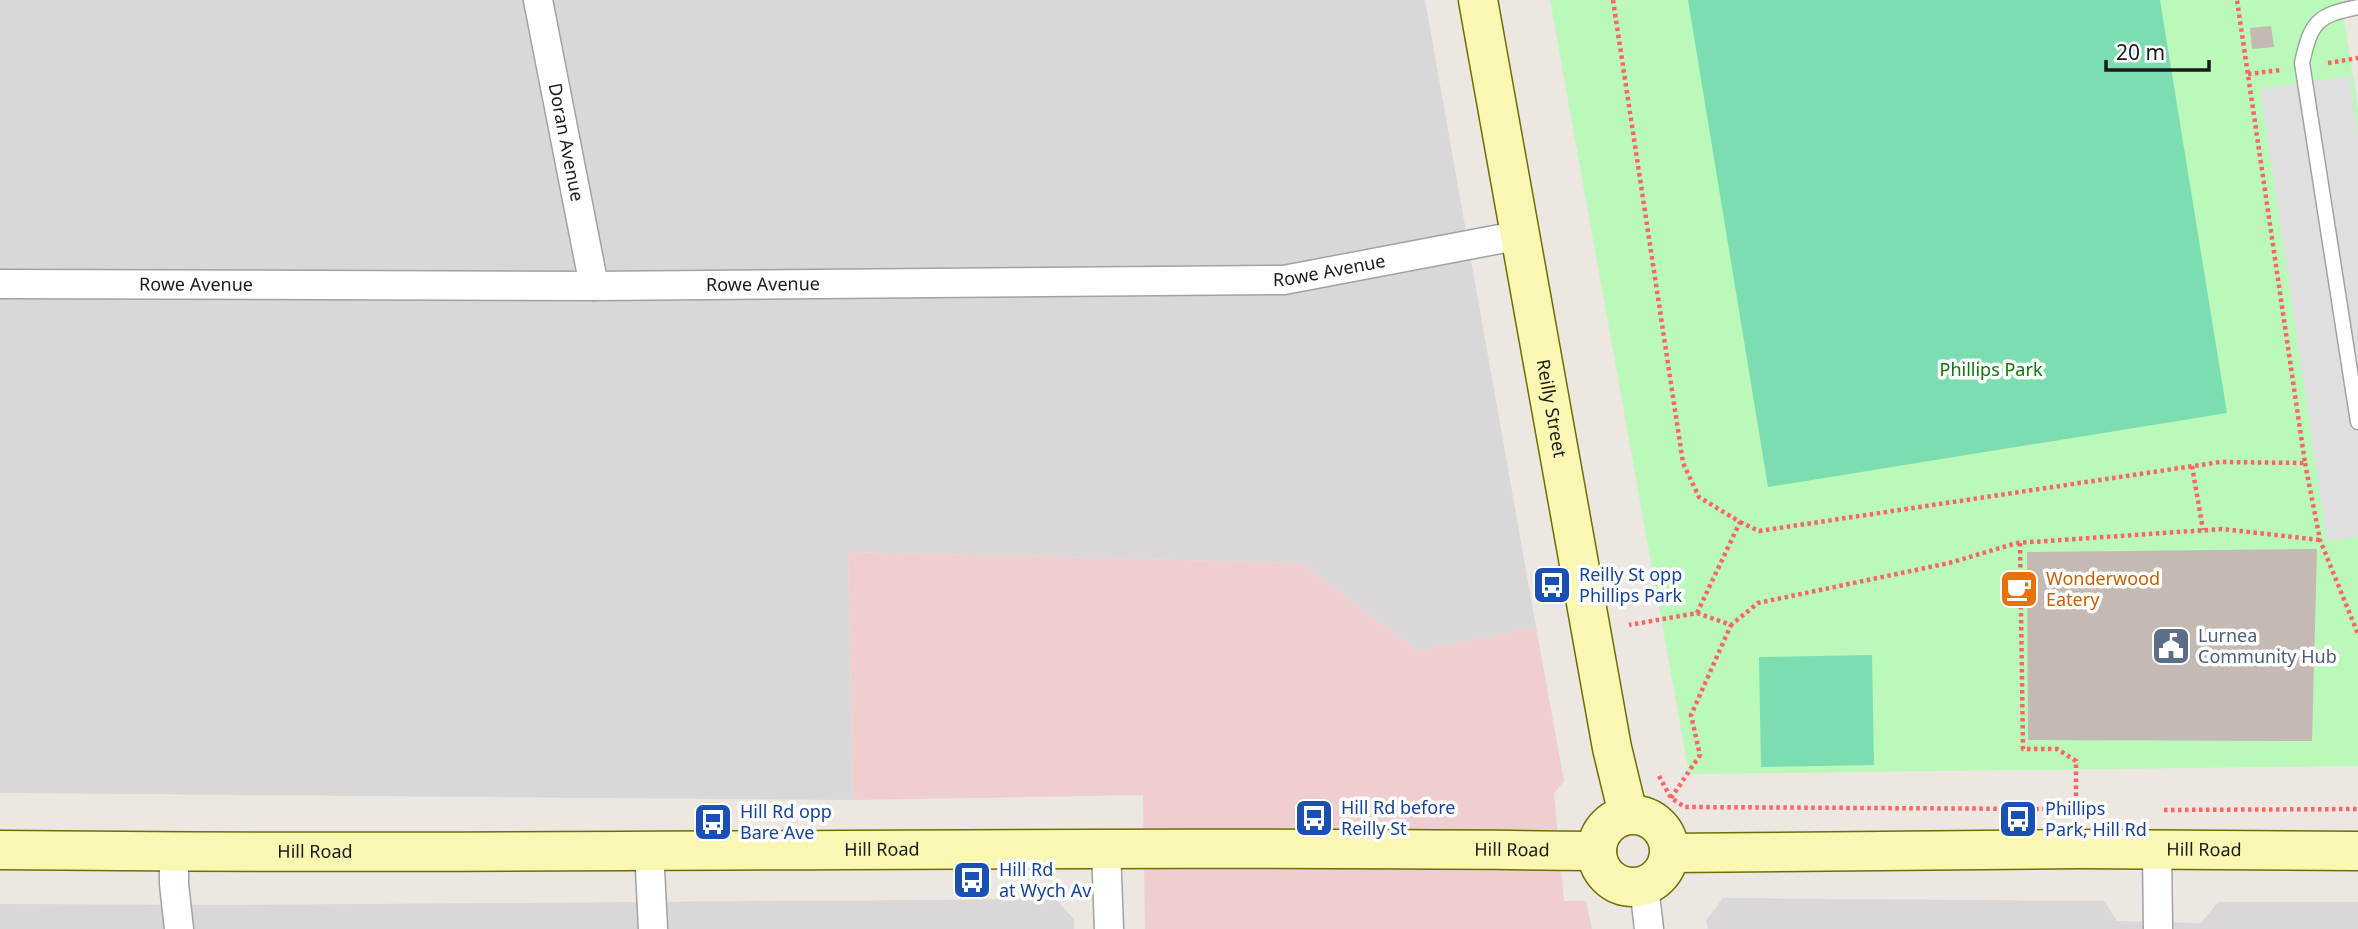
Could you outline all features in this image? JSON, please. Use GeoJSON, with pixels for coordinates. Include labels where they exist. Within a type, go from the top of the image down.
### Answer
{"type":"FeatureCollection","features":[{"type":"Feature","properties":{"kind":"main road","name":"Reilly Street"},"geometry":{"type":"LineString","coordinates":[[1478,0],[1612,748],[1628,814]]}},
{"type":"Feature","properties":{"kind":"main road"},"geometry":{"type":"LineString","coordinates":[[1628,814],[1653,820],[1668,840],[1670,853],[1662,874],[1644,886],[1630,887],[1617,884],[1606,876],[1597,851],[1599,838],[1606,827],[1616,818],[1628,814]]}},
{"type":"Feature","properties":{"kind":"main road","name":"Hill Road"},"geometry":{"type":"LineString","coordinates":[[1670,853],[2157,849],[2358,851]]}},
{"type":"Feature","properties":{"kind":"main road","name":"Hill Road"},"geometry":{"type":"LineString","coordinates":[[0,850],[1597,851]]}},
{"type":"Feature","properties":{"kind":"street","name":"Doran Avenue"},"geometry":{"type":"LineString","coordinates":[[538,0],[594,286]]}},
{"type":"Feature","properties":{"kind":"street","name":"Rowe Avenue"},"geometry":{"type":"LineString","coordinates":[[0,283],[594,286],[1284,280],[1521,234]]}},
{"type":"Feature","properties":{"kind":"street"},"geometry":{"type":"LineString","coordinates":[[0,283],[0,291]]}},
{"type":"Feature","properties":{"kind":"street"},"geometry":{"type":"LineString","coordinates":[[649,849],[653,929]]}},
{"type":"Feature","properties":{"kind":"street"},"geometry":{"type":"LineString","coordinates":[[1107,849],[1109,929]]}},
{"type":"Feature","properties":{"kind":"street"},"geometry":{"type":"LineString","coordinates":[[2157,849],[2158,929]]}},
{"type":"Feature","properties":{"kind":"street"},"geometry":{"type":"LineString","coordinates":[[174,852],[179,929]]}},
{"type":"Feature","properties":{"kind":"street"},"geometry":{"type":"LineString","coordinates":[[1644,886],[1649,929]]}},
{"type":"Feature","properties":{"kind":"lane"},"geometry":{"type":"LineString","coordinates":[[2358,7],[2331,12],[2321,18],[2307,39],[2302,63],[2358,422]]}},
{"type":"Feature","properties":{"kind":"path"},"geometry":{"type":"LineString","coordinates":[[1613,0],[1683,463],[1699,497],[1759,531],[2220,462],[2305,463]]}},
{"type":"Feature","properties":{"kind":"path"},"geometry":{"type":"LineString","coordinates":[[2237,0],[2305,463],[2320,540],[2358,634]]}},
{"type":"Feature","properties":{"kind":"path"},"geometry":{"type":"LineString","coordinates":[[2192,466],[2203,530]]}},
{"type":"Feature","properties":{"kind":"path"},"geometry":{"type":"LineString","coordinates":[[1697,613],[1740,522]]}},
{"type":"Feature","properties":{"kind":"path"},"geometry":{"type":"LineString","coordinates":[[1671,798],[1700,755],[1691,715],[1731,625],[1758,603],[1948,563],[2020,543],[2222,529],[2320,540]]}},
{"type":"Feature","properties":{"kind":"path"},"geometry":{"type":"LineString","coordinates":[[2020,543],[2023,749],[2057,749],[2076,761],[2076,810]]}},
{"type":"Feature","properties":{"kind":"path"},"geometry":{"type":"LineString","coordinates":[[1627,612],[1629,625],[1697,613],[1731,625]]}},
{"type":"Feature","properties":{"kind":"path"},"geometry":{"type":"LineString","coordinates":[[1657,769],[1671,798],[1685,807],[2088,810]]}},
{"type":"Feature","properties":{"kind":"path"},"geometry":{"type":"LineString","coordinates":[[2163,810],[2358,809]]}},
{"type":"Feature","properties":{"kind":"shaded area"},"geometry":{"type":"Polygon","coordinates":[[[0,0],[1425,0],[1536,627],[1417,651],[1302,563],[848,552],[853,800],[0,793],[0,0]]]}},
{"type":"Feature","properties":{"kind":"shaded area"},"geometry":{"type":"Polygon","coordinates":[[[2349,76],[2358,137],[2358,537],[2327,541],[2260,89],[2349,76]]]}},
{"type":"Feature","properties":{"kind":"shaded area"},"geometry":{"type":"Polygon","coordinates":[[[848,552],[1302,563],[1417,651],[1536,627],[1564,781],[1554,794],[1564,901],[1586,901],[1592,929],[1145,929],[1143,795],[853,800],[848,552]]]}},
{"type":"Feature","properties":{"kind":"shaded area"},"geometry":{"type":"Polygon","coordinates":[[[1723,898],[2104,901],[2117,921],[2201,923],[2218,902],[2358,902],[2358,929],[1708,929],[1706,921],[1723,898]]]}},
{"type":"Feature","properties":{"kind":"shaded area"},"geometry":{"type":"Polygon","coordinates":[[[1055,899],[1074,919],[1074,929],[0,929],[0,904],[1055,899]]]}},
{"type":"Feature","properties":{"kind":"green space","name":"Phillips Park"},"geometry":{"type":"Polygon","coordinates":[[[1550,0],[2341,0],[2358,108],[2358,766],[1689,774],[1550,0]]]}},
{"type":"Feature","properties":{"kind":"green space"},"geometry":{"type":"Polygon","coordinates":[[[1688,0],[2160,0],[2227,413],[1768,487],[1688,0]]]}},
{"type":"Feature","properties":{"kind":"green space"},"geometry":{"type":"Polygon","coordinates":[[[1872,655],[1874,765],[1761,767],[1759,657],[1872,655]]]}},
{"type":"Feature","properties":{"kind":"building"},"geometry":{"type":"Polygon","coordinates":[[[2271,26],[2274,47],[2252,49],[2250,28],[2271,26]]]}},
{"type":"Feature","properties":{"kind":"building","name":"Lurnea Community Hub"},"geometry":{"type":"Polygon","coordinates":[[[2317,549],[2312,741],[2028,740],[2027,552],[2317,549]]]}},
{"type":"Feature","properties":{"kind":"place","name":"Reilly St opp Phillips Park"},"geometry":{"type":"Point","coordinates":[1552,585]}},
{"type":"Feature","properties":{"kind":"place","name":"Wonderwood Eatery"},"geometry":{"type":"Point","coordinates":[2019,589]}},
{"type":"Feature","properties":{"kind":"place","name":"Lurnea Community Hub"},"geometry":{"type":"Point","coordinates":[2171,646]}},
{"type":"Feature","properties":{"kind":"place","name":"Hill Rd before Reilly St"},"geometry":{"type":"Point","coordinates":[1314,818]}},
{"type":"Feature","properties":{"kind":"place","name":"Phillips Park, Hill Rd"},"geometry":{"type":"Point","coordinates":[2018,819]}},
{"type":"Feature","properties":{"kind":"place","name":"Hill Rd opp Bare Ave"},"geometry":{"type":"Point","coordinates":[713,822]}},
{"type":"Feature","properties":{"kind":"place","name":"Hill Rd at Wych Av"},"geometry":{"type":"Point","coordinates":[972,880]}}]}
